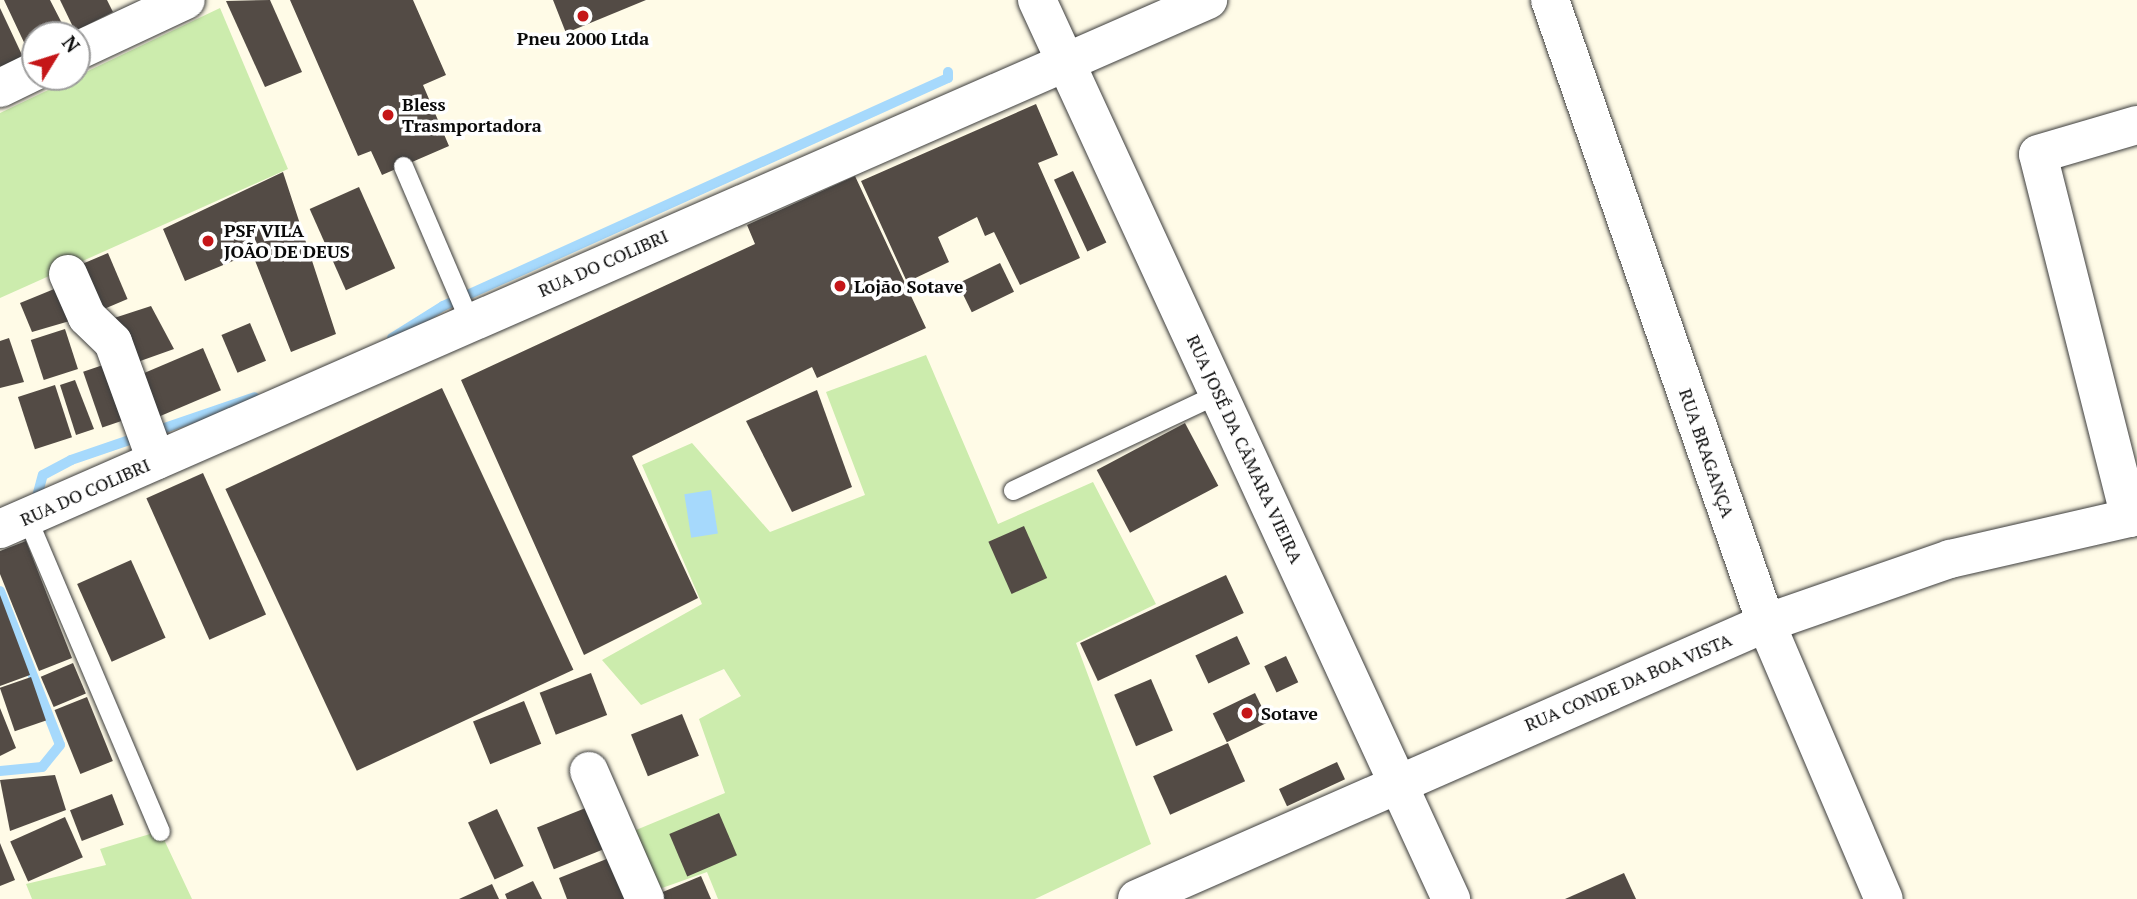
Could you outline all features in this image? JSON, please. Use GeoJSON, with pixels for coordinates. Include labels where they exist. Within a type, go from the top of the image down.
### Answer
{"type":"FeatureCollection","features":[{"type":"Feature","properties":{"kind":"street"},"geometry":{"type":"LineString","coordinates":[[91,44],[186,0]]}},
{"type":"Feature","properties":{"kind":"street","name":"RUA JOSÉ DA CÂMARA VIEIRA"},"geometry":{"type":"LineString","coordinates":[[1037,0],[1400,781],[1451,899]]}},
{"type":"Feature","properties":{"kind":"street","name":"RUA DO COLIBRI"},"geometry":{"type":"LineString","coordinates":[[13,524],[1208,0]]}},
{"type":"Feature","properties":{"kind":"street","name":"RUA BRAGANÇA"},"geometry":{"type":"LineString","coordinates":[[1550,0],[1766,623],[1884,899]]}},
{"type":"Feature","properties":{"kind":"street"},"geometry":{"type":"LineString","coordinates":[[0,88],[21,78]]}},
{"type":"Feature","properties":{"kind":"street"},"geometry":{"type":"LineString","coordinates":[[2133,517],[2038,154],[2137,125]]}},
{"type":"Feature","properties":{"kind":"street"},"geometry":{"type":"LineString","coordinates":[[68,274],[87,317],[113,342],[156,460]]}},
{"type":"Feature","properties":{"kind":"street","name":"RUA CONDE DA BOA VISTA"},"geometry":{"type":"LineString","coordinates":[[1137,899],[1400,781],[1766,623],[1950,559],[2133,517]]}},
{"type":"Feature","properties":{"kind":"street"},"geometry":{"type":"LineString","coordinates":[[589,771],[645,899]]}},
{"type":"Feature","properties":{"kind":"lane"},"geometry":{"type":"LineString","coordinates":[[403,166],[470,322]]}},
{"type":"Feature","properties":{"kind":"lane"},"geometry":{"type":"LineString","coordinates":[[1013,490],[1219,393]]}},
{"type":"Feature","properties":{"kind":"lane"},"geometry":{"type":"LineString","coordinates":[[13,524],[160,831]]}},
{"type":"Feature","properties":{"kind":"green space"},"geometry":{"type":"Polygon","coordinates":[[[220,8],[288,169],[0,298],[0,113],[46,91],[91,91],[91,70],[220,8]]]}},
{"type":"Feature","properties":{"kind":"green space"},"geometry":{"type":"Polygon","coordinates":[[[926,355],[998,524],[1093,482],[1156,604],[1076,643],[1151,844],[1035,899],[718,899],[707,872],[648,893],[624,835],[725,793],[699,719],[741,696],[724,669],[641,705],[602,660],[702,604],[642,465],[692,443],[770,532],[865,495],[826,392],[926,355]]]}},
{"type":"Feature","properties":{"kind":"green space"},"geometry":{"type":"Polygon","coordinates":[[[160,831],[192,899],[32,899],[26,884],[106,865],[100,849],[160,831]]]}},
{"type":"Feature","properties":{"kind":"water"},"geometry":{"type":"Polygon","coordinates":[[[711,490],[718,533],[691,538],[684,494],[711,490]]]}},
{"type":"Feature","properties":{"kind":"building"},"geometry":{"type":"Polygon","coordinates":[[[4,0],[50,0],[61,21],[21,21],[21,36],[4,0]]]}},
{"type":"Feature","properties":{"kind":"building"},"geometry":{"type":"Polygon","coordinates":[[[60,0],[107,0],[113,12],[91,23],[70,21],[60,0]]]}},
{"type":"Feature","properties":{"kind":"building"},"geometry":{"type":"Polygon","coordinates":[[[270,0],[302,72],[265,87],[226,1],[270,0]]]}},
{"type":"Feature","properties":{"kind":"building","name":"Bless Trasmportadora"},"geometry":{"type":"Polygon","coordinates":[[[290,0],[413,0],[446,75],[423,85],[449,146],[382,175],[371,151],[358,156],[290,0]]]}},
{"type":"Feature","properties":{"kind":"building","name":"Pneu 2000 Ltda"},"geometry":{"type":"Polygon","coordinates":[[[553,0],[646,0],[566,33],[553,0]]]}},
{"type":"Feature","properties":{"kind":"building"},"geometry":{"type":"Polygon","coordinates":[[[0,8],[21,58],[0,68],[0,8]]]}},
{"type":"Feature","properties":{"kind":"building"},"geometry":{"type":"Polygon","coordinates":[[[1036,104],[1058,155],[1038,163],[1080,258],[1020,285],[994,232],[985,236],[977,217],[938,237],[949,262],[907,282],[861,181],[1036,104]]]}},
{"type":"Feature","properties":{"kind":"building"},"geometry":{"type":"Polygon","coordinates":[[[1073,171],[1106,243],[1087,251],[1054,180],[1073,171]]]}},
{"type":"Feature","properties":{"kind":"building"},"geometry":{"type":"Polygon","coordinates":[[[283,172],[336,334],[291,352],[252,253],[185,281],[163,229],[283,172]]]}},
{"type":"Feature","properties":{"kind":"building"},"geometry":{"type":"Polygon","coordinates":[[[855,176],[926,328],[817,378],[812,367],[632,456],[698,598],[584,655],[461,380],[755,244],[747,225],[855,176]]]}},
{"type":"Feature","properties":{"kind":"building"},"geometry":{"type":"Polygon","coordinates":[[[359,187],[395,268],[346,290],[310,209],[359,187]]]}},
{"type":"Feature","properties":{"kind":"building"},"geometry":{"type":"Polygon","coordinates":[[[108,253],[128,299],[92,314],[72,268],[108,253]]]}},
{"type":"Feature","properties":{"kind":"building"},"geometry":{"type":"Polygon","coordinates":[[[1000,263],[1014,292],[972,312],[958,284],[1000,263]]]}},
{"type":"Feature","properties":{"kind":"building"},"geometry":{"type":"Polygon","coordinates":[[[64,285],[80,318],[32,332],[20,303],[64,285]]]}},
{"type":"Feature","properties":{"kind":"building"},"geometry":{"type":"Polygon","coordinates":[[[151,306],[174,349],[129,365],[108,320],[151,306]]]}},
{"type":"Feature","properties":{"kind":"building"},"geometry":{"type":"Polygon","coordinates":[[[250,323],[266,361],[237,373],[221,335],[250,323]]]}},
{"type":"Feature","properties":{"kind":"building"},"geometry":{"type":"Polygon","coordinates":[[[65,329],[78,369],[44,380],[31,340],[65,329]]]}},
{"type":"Feature","properties":{"kind":"building"},"geometry":{"type":"Polygon","coordinates":[[[9,338],[24,382],[0,388],[0,341],[9,338]]]}},
{"type":"Feature","properties":{"kind":"building"},"geometry":{"type":"Polygon","coordinates":[[[203,348],[221,390],[151,420],[133,378],[203,348]]]}},
{"type":"Feature","properties":{"kind":"building"},"geometry":{"type":"Polygon","coordinates":[[[103,365],[122,421],[102,428],[83,372],[103,365]]]}},
{"type":"Feature","properties":{"kind":"building"},"geometry":{"type":"Polygon","coordinates":[[[75,380],[94,429],[76,435],[60,385],[75,380]]]}},
{"type":"Feature","properties":{"kind":"building"},"geometry":{"type":"Polygon","coordinates":[[[55,385],[72,437],[35,449],[18,397],[55,385]]]}},
{"type":"Feature","properties":{"kind":"building"},"geometry":{"type":"Polygon","coordinates":[[[442,388],[573,670],[357,771],[225,489],[442,388]]]}},
{"type":"Feature","properties":{"kind":"building"},"geometry":{"type":"Polygon","coordinates":[[[817,390],[852,487],[792,512],[746,421],[817,390]]]}},
{"type":"Feature","properties":{"kind":"building"},"geometry":{"type":"Polygon","coordinates":[[[1185,423],[1218,486],[1130,533],[1097,470],[1185,423]]]}},
{"type":"Feature","properties":{"kind":"building"},"geometry":{"type":"Polygon","coordinates":[[[203,473],[266,615],[209,640],[146,498],[203,473]]]}},
{"type":"Feature","properties":{"kind":"building"},"geometry":{"type":"Polygon","coordinates":[[[1024,526],[1047,578],[1012,594],[988,542],[1024,526]]]}},
{"type":"Feature","properties":{"kind":"building"},"geometry":{"type":"Polygon","coordinates":[[[26,541],[72,658],[39,671],[0,574],[0,551],[26,541]]]}},
{"type":"Feature","properties":{"kind":"building"},"geometry":{"type":"Polygon","coordinates":[[[131,560],[166,638],[112,662],[77,584],[131,560]]]}},
{"type":"Feature","properties":{"kind":"building"},"geometry":{"type":"Polygon","coordinates":[[[1226,575],[1244,613],[1098,681],[1080,643],[1226,575]]]}},
{"type":"Feature","properties":{"kind":"building"},"geometry":{"type":"Polygon","coordinates":[[[0,595],[30,675],[0,686],[0,595]]]}},
{"type":"Feature","properties":{"kind":"building"},"geometry":{"type":"Polygon","coordinates":[[[1237,636],[1250,664],[1208,684],[1195,655],[1237,636]]]}},
{"type":"Feature","properties":{"kind":"building"},"geometry":{"type":"Polygon","coordinates":[[[1286,656],[1298,682],[1277,692],[1264,666],[1286,656]]]}},
{"type":"Feature","properties":{"kind":"building"},"geometry":{"type":"Polygon","coordinates":[[[73,663],[86,693],[54,707],[41,677],[73,663]]]}},
{"type":"Feature","properties":{"kind":"building"},"geometry":{"type":"Polygon","coordinates":[[[591,673],[607,715],[556,735],[540,693],[591,673]]]}},
{"type":"Feature","properties":{"kind":"building"},"geometry":{"type":"Polygon","coordinates":[[[31,677],[46,720],[15,731],[0,688],[31,677]]]}},
{"type":"Feature","properties":{"kind":"building"},"geometry":{"type":"Polygon","coordinates":[[[1151,679],[1173,731],[1136,746],[1114,695],[1151,679]]]}},
{"type":"Feature","properties":{"kind":"building"},"geometry":{"type":"Polygon","coordinates":[[[1255,693],[1269,722],[1227,742],[1213,714],[1255,693]]]}},
{"type":"Feature","properties":{"kind":"building"},"geometry":{"type":"Polygon","coordinates":[[[87,697],[113,761],[80,774],[55,710],[87,697]]]}},
{"type":"Feature","properties":{"kind":"building"},"geometry":{"type":"Polygon","coordinates":[[[524,701],[541,744],[490,764],[473,722],[524,701]]]}},
{"type":"Feature","properties":{"kind":"building"},"geometry":{"type":"Polygon","coordinates":[[[0,708],[16,748],[0,756],[0,708]]]}},
{"type":"Feature","properties":{"kind":"building"},"geometry":{"type":"Polygon","coordinates":[[[682,714],[699,756],[648,776],[631,735],[682,714]]]}},
{"type":"Feature","properties":{"kind":"building"},"geometry":{"type":"Polygon","coordinates":[[[1228,743],[1245,781],[1170,815],[1153,776],[1228,743]]]}},
{"type":"Feature","properties":{"kind":"building"},"geometry":{"type":"Polygon","coordinates":[[[1337,762],[1345,779],[1287,806],[1279,789],[1337,762]]]}},
{"type":"Feature","properties":{"kind":"building"},"geometry":{"type":"Polygon","coordinates":[[[55,775],[66,810],[10,831],[0,780],[55,775]]]}},
{"type":"Feature","properties":{"kind":"building"},"geometry":{"type":"Polygon","coordinates":[[[112,794],[124,825],[82,841],[70,810],[112,794]]]}},
{"type":"Feature","properties":{"kind":"building"},"geometry":{"type":"Polygon","coordinates":[[[588,807],[605,849],[554,869],[537,828],[588,807]]]}},
{"type":"Feature","properties":{"kind":"building"},"geometry":{"type":"Polygon","coordinates":[[[497,809],[524,866],[495,880],[468,823],[497,809]]]}},
{"type":"Feature","properties":{"kind":"building"},"geometry":{"type":"Polygon","coordinates":[[[719,813],[737,855],[687,876],[669,834],[719,813]]]}},
{"type":"Feature","properties":{"kind":"building"},"geometry":{"type":"Polygon","coordinates":[[[65,817],[83,857],[28,882],[10,841],[65,817]]]}},
{"type":"Feature","properties":{"kind":"building"},"geometry":{"type":"Polygon","coordinates":[[[0,843],[15,880],[0,886],[0,843]]]}},
{"type":"Feature","properties":{"kind":"building"},"geometry":{"type":"Polygon","coordinates":[[[609,858],[626,899],[567,899],[559,878],[609,858]]]}},
{"type":"Feature","properties":{"kind":"building"},"geometry":{"type":"Polygon","coordinates":[[[1624,873],[1636,899],[1565,899],[1624,873]]]}},
{"type":"Feature","properties":{"kind":"building"},"geometry":{"type":"Polygon","coordinates":[[[701,876],[711,899],[646,899],[701,876]]]}},
{"type":"Feature","properties":{"kind":"building"},"geometry":{"type":"Polygon","coordinates":[[[533,881],[542,899],[507,899],[505,894],[533,881]]]}},
{"type":"Feature","properties":{"kind":"building"},"geometry":{"type":"Polygon","coordinates":[[[492,884],[499,899],[459,899],[492,884]]]}},
{"type":"Feature","properties":{"kind":"waterway"},"geometry":{"type":"LineString","coordinates":[[392,338],[443,306],[948,78],[948,72]]}},
{"type":"Feature","properties":{"kind":"waterway"},"geometry":{"type":"LineString","coordinates":[[35,504],[43,475],[71,460],[255,397]]}},
{"type":"Feature","properties":{"kind":"waterway"},"geometry":{"type":"LineString","coordinates":[[0,591],[60,745],[42,767],[0,771]]}},
{"type":"Feature","properties":{"kind":"place","name":"Pneu 2000 Ltda"},"geometry":{"type":"Point","coordinates":[583,16]}},
{"type":"Feature","properties":{"kind":"place","name":"Bless Trasmportadora"},"geometry":{"type":"Point","coordinates":[388,115]}},
{"type":"Feature","properties":{"kind":"place","name":"PSF VILA JOÃO DE DEUS"},"geometry":{"type":"Point","coordinates":[208,241]}},
{"type":"Feature","properties":{"kind":"place","name":"Lojão Sotave"},"geometry":{"type":"Point","coordinates":[840,286]}},
{"type":"Feature","properties":{"kind":"place","name":"Sotave"},"geometry":{"type":"Point","coordinates":[1247,713]}}]}
